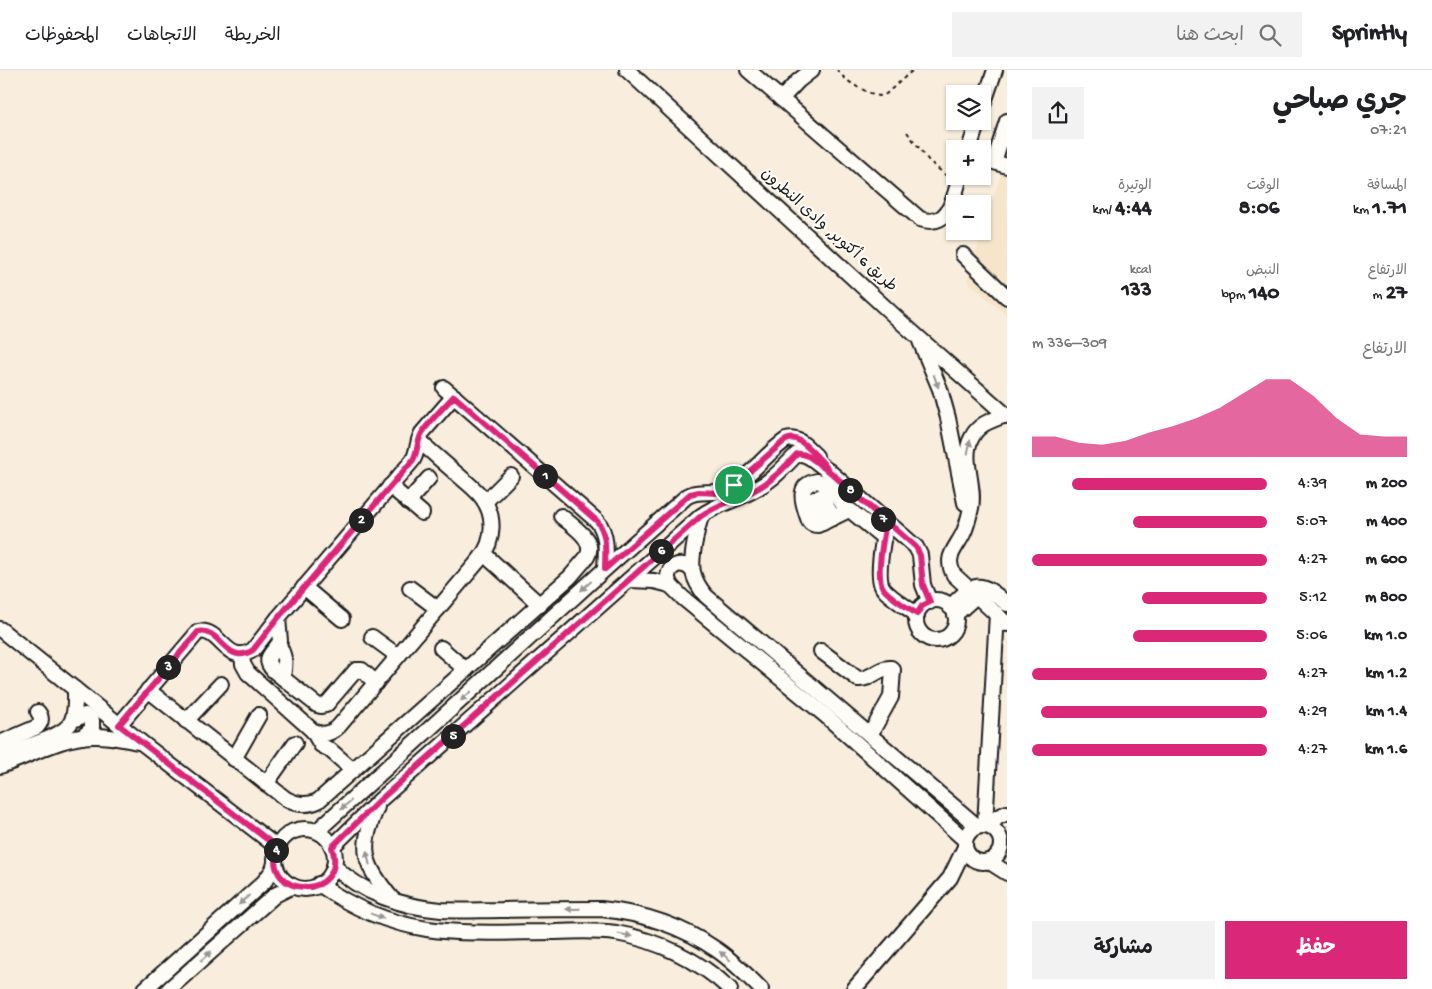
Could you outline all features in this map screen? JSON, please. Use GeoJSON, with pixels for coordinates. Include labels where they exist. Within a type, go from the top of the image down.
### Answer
{"type":"FeatureCollection","features":[{"type":"Feature","properties":{"kind":"street","name":"طريق 6 أكتوبر, وادى النطرون"},"geometry":{"type":"LineString","coordinates":[[627,70],[1007,416]]}},
{"type":"Feature","properties":{"kind":"street"},"geometry":{"type":"LineString","coordinates":[[748,70],[920,219],[932,221],[939,220],[944,216],[949,211],[957,185]]}},
{"type":"Feature","properties":{"kind":"street"},"geometry":{"type":"LineString","coordinates":[[781,99],[798,81],[812,70]]}},
{"type":"Feature","properties":{"kind":"street"},"geometry":{"type":"LineString","coordinates":[[990,85],[995,70]]}},
{"type":"Feature","properties":{"kind":"street"},"geometry":{"type":"LineString","coordinates":[[1000,164],[1007,121]]}},
{"type":"Feature","properties":{"kind":"street"},"geometry":{"type":"LineString","coordinates":[[963,255],[1007,297]]}},
{"type":"Feature","properties":{"kind":"street"},"geometry":{"type":"LineString","coordinates":[[918,336],[944,403],[952,432],[964,500],[970,513]]}},
{"type":"Feature","properties":{"kind":"street"},"geometry":{"type":"LineString","coordinates":[[119,725],[198,632],[202,631],[210,634],[231,651],[242,654],[253,650],[416,455],[422,432],[449,392],[597,521],[603,531],[605,569]]}},
{"type":"Feature","properties":{"kind":"street"},"geometry":{"type":"LineString","coordinates":[[1007,416],[985,423],[978,428],[968,444],[967,454],[972,499],[970,513],[950,559],[954,575],[1007,624]]}},
{"type":"Feature","properties":{"kind":"street"},"geometry":{"type":"LineString","coordinates":[[317,832],[686,497],[694,492],[718,493],[734,485],[783,442],[791,439],[801,442],[824,463],[829,471]]}},
{"type":"Feature","properties":{"kind":"street"},"geometry":{"type":"LineString","coordinates":[[795,439],[797,454]]}},
{"type":"Feature","properties":{"kind":"street"},"geometry":{"type":"LineString","coordinates":[[313,731],[322,734],[332,732],[339,726],[484,554],[489,543],[492,519],[485,502],[478,493],[419,441]]}},
{"type":"Feature","properties":{"kind":"street"},"geometry":{"type":"LineString","coordinates":[[332,847],[380,800],[701,516],[716,506],[745,495],[763,485],[780,472],[797,454],[806,454],[821,467],[829,471],[919,551],[923,585],[930,602]]}},
{"type":"Feature","properties":{"kind":"street"},"geometry":{"type":"LineString","coordinates":[[485,502],[511,476]]}},
{"type":"Feature","properties":{"kind":"street"},"geometry":{"type":"LineString","coordinates":[[408,502],[429,478]]}},
{"type":"Feature","properties":{"kind":"street"},"geometry":{"type":"LineString","coordinates":[[390,486],[422,513]]}},
{"type":"Feature","properties":{"kind":"street"},"geometry":{"type":"LineString","coordinates":[[710,493],[716,506]]}},
{"type":"Feature","properties":{"kind":"street"},"geometry":{"type":"LineString","coordinates":[[845,510],[843,514],[828,520],[817,498],[851,511],[884,538]]}},
{"type":"Feature","properties":{"kind":"street"},"geometry":{"type":"LineString","coordinates":[[148,690],[290,802],[306,805],[318,801],[570,577],[589,554],[590,546],[587,539],[561,516]]}},
{"type":"Feature","properties":{"kind":"street"},"geometry":{"type":"LineString","coordinates":[[692,570],[695,541],[701,516]]}},
{"type":"Feature","properties":{"kind":"street"},"geometry":{"type":"LineString","coordinates":[[886,522],[880,570],[881,584],[886,591],[917,614]]}},
{"type":"Feature","properties":{"kind":"street"},"geometry":{"type":"LineString","coordinates":[[484,554],[540,605]]}},
{"type":"Feature","properties":{"kind":"street"},"geometry":{"type":"LineString","coordinates":[[1003,848],[998,833],[984,826],[870,735],[706,596],[688,566],[678,565],[669,571],[668,582],[683,598],[825,715],[965,843],[972,858],[1007,872]]}},
{"type":"Feature","properties":{"kind":"street"},"geometry":{"type":"LineString","coordinates":[[629,580],[654,581],[671,586]]}},
{"type":"Feature","properties":{"kind":"street"},"geometry":{"type":"LineString","coordinates":[[304,587],[342,619]]}},
{"type":"Feature","properties":{"kind":"street"},"geometry":{"type":"LineString","coordinates":[[953,611],[978,587],[987,588],[994,592],[1007,604]]}},
{"type":"Feature","properties":{"kind":"street"},"geometry":{"type":"LineString","coordinates":[[410,588],[438,609]]}},
{"type":"Feature","properties":{"kind":"street"},"geometry":{"type":"LineString","coordinates":[[939,601],[953,611],[955,623],[946,638],[928,639],[919,632],[916,620],[922,606],[930,602],[939,601]]}},
{"type":"Feature","properties":{"kind":"street"},"geometry":{"type":"LineString","coordinates":[[984,826],[997,614]]}},
{"type":"Feature","properties":{"kind":"street"},"geometry":{"type":"LineString","coordinates":[[278,618],[281,638],[279,645],[284,656],[283,678],[317,705],[322,706],[327,703],[356,670],[362,670],[376,683]]}},
{"type":"Feature","properties":{"kind":"street"},"geometry":{"type":"LineString","coordinates":[[0,629],[119,725],[277,847]]}},
{"type":"Feature","properties":{"kind":"street"},"geometry":{"type":"LineString","coordinates":[[372,637],[398,656]]}},
{"type":"Feature","properties":{"kind":"street"},"geometry":{"type":"LineString","coordinates":[[440,648],[466,670]]}},
{"type":"Feature","properties":{"kind":"street"},"geometry":{"type":"LineString","coordinates":[[821,651],[858,679],[865,679],[886,667],[893,670],[891,697],[870,735]]}},
{"type":"Feature","properties":{"kind":"street"},"geometry":{"type":"LineString","coordinates":[[242,654],[243,664],[248,673],[313,731],[321,744],[353,770]]}},
{"type":"Feature","properties":{"kind":"street"},"geometry":{"type":"LineString","coordinates":[[186,721],[221,684]]}},
{"type":"Feature","properties":{"kind":"street"},"geometry":{"type":"LineString","coordinates":[[2,756],[58,735],[67,729],[72,720],[75,689]]}},
{"type":"Feature","properties":{"kind":"street"},"geometry":{"type":"LineString","coordinates":[[0,776],[2,756],[38,727],[41,718],[38,712]]}},
{"type":"Feature","properties":{"kind":"street"},"geometry":{"type":"LineString","coordinates":[[72,720],[85,715],[92,720],[92,729],[82,737]]}},
{"type":"Feature","properties":{"kind":"street"},"geometry":{"type":"LineString","coordinates":[[234,759],[259,715]]}},
{"type":"Feature","properties":{"kind":"street"},"geometry":{"type":"LineString","coordinates":[[330,750],[332,732]]}},
{"type":"Feature","properties":{"kind":"street"},"geometry":{"type":"LineString","coordinates":[[2,756],[82,737],[106,736],[142,743]]}},
{"type":"Feature","properties":{"kind":"street"},"geometry":{"type":"LineString","coordinates":[[266,784],[295,743]]}},
{"type":"Feature","properties":{"kind":"street"},"geometry":{"type":"LineString","coordinates":[[380,800],[367,833],[366,851],[375,876],[392,899]]}},
{"type":"Feature","properties":{"kind":"street"},"geometry":{"type":"LineString","coordinates":[[854,989],[950,878],[969,832],[1007,813]]}},
{"type":"Feature","properties":{"kind":"street"},"geometry":{"type":"LineString","coordinates":[[950,878],[970,866],[997,856],[1003,848],[1007,825]]}},
{"type":"Feature","properties":{"kind":"street"},"geometry":{"type":"LineString","coordinates":[[145,989],[264,882],[273,870],[277,847],[283,838],[293,831],[309,829],[324,836],[332,847],[334,856],[334,866],[328,876],[319,884],[303,888],[293,886],[281,877],[275,863]]}},
{"type":"Feature","properties":{"kind":"street"},"geometry":{"type":"LineString","coordinates":[[334,866],[354,883],[373,892],[415,906],[440,910],[601,909],[650,918],[685,931],[717,950],[760,989]]}},
{"type":"Feature","properties":{"kind":"street"},"geometry":{"type":"LineString","coordinates":[[344,901],[354,883]]}},
{"type":"Feature","properties":{"kind":"street"},"geometry":{"type":"LineString","coordinates":[[319,884],[344,901],[384,918],[426,929],[451,932],[580,931],[616,933],[666,948],[697,964],[727,987],[740,969]]}},
{"type":"Feature","properties":{"kind":"street"},"geometry":{"type":"LineString","coordinates":[[170,989],[270,899],[280,891],[293,886]]}},
{"type":"Feature","properties":{"kind":"path"},"geometry":{"type":"LineString","coordinates":[[837,70],[851,83],[880,96],[886,94],[913,70]]}},
{"type":"Feature","properties":{"kind":"path"},"geometry":{"type":"LineString","coordinates":[[907,132],[929,162],[946,177]]}},
{"type":"Feature","properties":{"kind":"shaded area"},"geometry":{"type":"Polygon","coordinates":[[[1007,154],[1007,316],[967,281],[980,240],[991,240],[991,205],[1007,154]]]}},
{"type":"Feature","properties":{"kind":"route"},"geometry":{"type":"LineString","coordinates":[[734,485],[718,493],[694,492],[690,494],[605,569],[603,531],[597,521],[454,396],[422,432],[418,450],[413,460],[253,650],[248,653],[236,654],[210,634],[202,631],[198,632],[119,725],[277,847],[275,863],[278,873],[293,886],[309,888],[324,881],[332,871],[334,866],[332,847],[380,800],[701,516],[716,506],[745,495],[763,485],[780,472],[797,454],[806,454],[821,467],[829,471],[916,547],[922,564],[923,585],[930,602],[922,606],[917,614],[883,588],[880,580],[880,570],[886,522],[829,471],[824,463],[798,440],[791,439],[783,442],[742,480],[734,485]]}}]}
